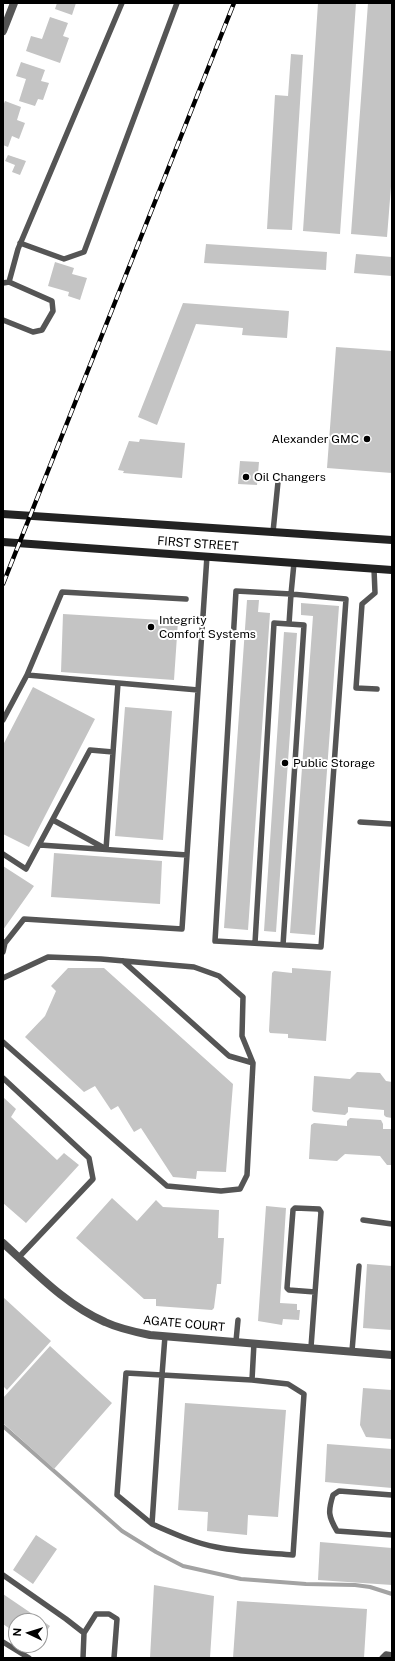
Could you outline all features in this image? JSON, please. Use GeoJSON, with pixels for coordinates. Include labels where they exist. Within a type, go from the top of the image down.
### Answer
{"type":"FeatureCollection","features":[{"type":"Feature","properties":{"kind":"main road","name":"FIRST STREET"},"geometry":{"type":"LineString","coordinates":[[3,514],[392,540]]}},
{"type":"Feature","properties":{"kind":"main road","name":"FIRST STREET"},"geometry":{"type":"LineString","coordinates":[[3,542],[392,570]]}},
{"type":"Feature","properties":{"kind":"street"},"geometry":{"type":"LineString","coordinates":[[3,31],[14,3]]}},
{"type":"Feature","properties":{"kind":"street","name":"AGATE COURT"},"geometry":{"type":"LineString","coordinates":[[5,1248],[19,1257],[64,1298],[84,1312],[126,1330],[150,1335],[254,1342],[392,1355]]}},
{"type":"Feature","properties":{"kind":"lane"},"geometry":{"type":"LineString","coordinates":[[3,320],[33,332],[42,330],[53,311],[52,301],[6,282],[20,243],[122,3]]}},
{"type":"Feature","properties":{"kind":"lane"},"geometry":{"type":"LineString","coordinates":[[20,243],[64,259],[84,252],[177,3]]}},
{"type":"Feature","properties":{"kind":"lane"},"geometry":{"type":"LineString","coordinates":[[273,532],[278,482]]}},
{"type":"Feature","properties":{"kind":"lane"},"geometry":{"type":"LineString","coordinates":[[3,952],[4,942],[24,919],[182,929],[208,556]]}},
{"type":"Feature","properties":{"kind":"lane"},"geometry":{"type":"LineString","coordinates":[[289,624],[294,563]]}},
{"type":"Feature","properties":{"kind":"lane"},"geometry":{"type":"LineString","coordinates":[[374,569],[374,593],[362,604],[356,688],[377,689]]}},
{"type":"Feature","properties":{"kind":"lane"},"geometry":{"type":"LineString","coordinates":[[236,591],[291,594],[346,599],[321,947],[215,942],[236,591]]}},
{"type":"Feature","properties":{"kind":"lane"},"geometry":{"type":"LineString","coordinates":[[3,720],[27,675],[62,592],[186,599]]}},
{"type":"Feature","properties":{"kind":"lane"},"geometry":{"type":"LineString","coordinates":[[255,944],[274,623],[304,625],[283,945]]}},
{"type":"Feature","properties":{"kind":"lane"},"geometry":{"type":"LineString","coordinates":[[27,675],[198,690]]}},
{"type":"Feature","properties":{"kind":"lane"},"geometry":{"type":"LineString","coordinates":[[106,849],[118,683]]}},
{"type":"Feature","properties":{"kind":"lane"},"geometry":{"type":"LineString","coordinates":[[3,854],[26,869],[90,750],[113,752]]}},
{"type":"Feature","properties":{"kind":"lane"},"geometry":{"type":"LineString","coordinates":[[53,820],[106,849]]}},
{"type":"Feature","properties":{"kind":"lane"},"geometry":{"type":"LineString","coordinates":[[360,822],[392,824]]}},
{"type":"Feature","properties":{"kind":"lane"},"geometry":{"type":"LineString","coordinates":[[40,844],[187,855]]}},
{"type":"Feature","properties":{"kind":"lane"},"geometry":{"type":"LineString","coordinates":[[3,978],[48,956],[123,960],[194,967],[219,976],[243,997],[242,1036],[253,1063],[247,1175],[240,1189],[221,1191],[167,1186],[3,1042]]}},
{"type":"Feature","properties":{"kind":"lane"},"geometry":{"type":"LineString","coordinates":[[123,960],[229,1056],[253,1063]]}},
{"type":"Feature","properties":{"kind":"lane"},"geometry":{"type":"LineString","coordinates":[[3,1078],[89,1158],[93,1179],[19,1257]]}},
{"type":"Feature","properties":{"kind":"lane"},"geometry":{"type":"LineString","coordinates":[[311,1347],[315,1292],[320,1212],[319,1209],[295,1208],[293,1210],[287,1288],[289,1290],[315,1292]]}},
{"type":"Feature","properties":{"kind":"lane"},"geometry":{"type":"LineString","coordinates":[[363,1220],[392,1224]]}},
{"type":"Feature","properties":{"kind":"lane"},"geometry":{"type":"LineString","coordinates":[[352,1351],[359,1266]]}},
{"type":"Feature","properties":{"kind":"lane"},"geometry":{"type":"LineString","coordinates":[[236,1341],[238,1320]]}},
{"type":"Feature","properties":{"kind":"lane"},"geometry":{"type":"LineString","coordinates":[[152,1524],[165,1336]]}},
{"type":"Feature","properties":{"kind":"lane"},"geometry":{"type":"LineString","coordinates":[[252,1380],[254,1342]]}},
{"type":"Feature","properties":{"kind":"lane"},"geometry":{"type":"LineString","coordinates":[[126,1373],[252,1380],[288,1384],[304,1394],[293,1555],[247,1552],[215,1547],[191,1540],[152,1524],[117,1495],[126,1373]]}},
{"type":"Feature","properties":{"kind":"lane"},"geometry":{"type":"LineString","coordinates":[[392,1495],[339,1491],[333,1495],[329,1509],[332,1522],[337,1531],[392,1535]]}},
{"type":"Feature","properties":{"kind":"lane"},"geometry":{"type":"LineString","coordinates":[[3,1576],[84,1633]]}},
{"type":"Feature","properties":{"kind":"lane"},"geometry":{"type":"LineString","coordinates":[[83,1658],[84,1633],[96,1614],[109,1614],[117,1619],[114,1658]]}},
{"type":"Feature","properties":{"kind":"lane"},"geometry":{"type":"LineString","coordinates":[[3,1642],[29,1658]]}},
{"type":"Feature","properties":{"kind":"lane"},"geometry":{"type":"LineString","coordinates":[[382,1658],[386,1654],[392,1655]]}},
{"type":"Feature","properties":{"kind":"building"},"geometry":{"type":"Polygon","coordinates":[[[57,3],[76,3],[72,15],[55,9],[57,3]]]}},
{"type":"Feature","properties":{"kind":"building"},"geometry":{"type":"Polygon","coordinates":[[[318,3],[356,3],[340,234],[303,231],[318,3]]]}},
{"type":"Feature","properties":{"kind":"building"},"geometry":{"type":"Polygon","coordinates":[[[368,3],[392,3],[392,174],[387,237],[351,234],[368,3]]]}},
{"type":"Feature","properties":{"kind":"building"},"geometry":{"type":"Polygon","coordinates":[[[50,17],[68,23],[63,36],[69,38],[60,63],[26,51],[31,36],[42,39],[50,17]]]}},
{"type":"Feature","properties":{"kind":"building"},"geometry":{"type":"Polygon","coordinates":[[[291,54],[303,55],[292,230],[267,229],[275,95],[288,96],[291,54]]]}},
{"type":"Feature","properties":{"kind":"building"},"geometry":{"type":"Polygon","coordinates":[[[21,62],[45,70],[41,81],[49,83],[43,100],[38,99],[35,106],[19,101],[26,79],[16,76],[21,62]]]}},
{"type":"Feature","properties":{"kind":"building"},"geometry":{"type":"Polygon","coordinates":[[[5,101],[21,107],[17,120],[25,123],[19,139],[12,136],[8,147],[3,145],[3,106],[5,101]]]}},
{"type":"Feature","properties":{"kind":"building"},"geometry":{"type":"Polygon","coordinates":[[[8,155],[26,161],[20,175],[12,172],[15,165],[5,161],[8,155]]]}},
{"type":"Feature","properties":{"kind":"building"},"geometry":{"type":"Polygon","coordinates":[[[206,244],[327,252],[326,270],[204,263],[206,244]]]}},
{"type":"Feature","properties":{"kind":"building"},"geometry":{"type":"Polygon","coordinates":[[[356,254],[392,257],[392,276],[354,273],[356,254]]]}},
{"type":"Feature","properties":{"kind":"building"},"geometry":{"type":"Polygon","coordinates":[[[55,262],[74,268],[72,274],[87,278],[80,300],[68,296],[69,292],[48,286],[55,262]]]}},
{"type":"Feature","properties":{"kind":"building"},"geometry":{"type":"Polygon","coordinates":[[[183,303],[289,311],[287,338],[242,335],[243,328],[196,324],[157,425],[138,417],[183,303]]]}},
{"type":"Feature","properties":{"kind":"building"},"geometry":{"type":"Polygon","coordinates":[[[336,347],[392,351],[392,473],[327,468],[336,347]]]}},
{"type":"Feature","properties":{"kind":"building"},"geometry":{"type":"Polygon","coordinates":[[[140,439],[185,443],[182,478],[123,473],[124,471],[118,470],[129,441],[139,442],[140,439]]]}},
{"type":"Feature","properties":{"kind":"building"},"geometry":{"type":"Polygon","coordinates":[[[240,461],[259,462],[257,485],[238,484],[240,461]]]}},
{"type":"Feature","properties":{"kind":"building"},"geometry":{"type":"Polygon","coordinates":[[[247,600],[259,600],[258,612],[270,613],[248,930],[224,928],[247,600]]]}},
{"type":"Feature","properties":{"kind":"building"},"geometry":{"type":"Polygon","coordinates":[[[301,603],[339,606],[315,935],[290,933],[313,616],[301,615],[301,603]]]}},
{"type":"Feature","properties":{"kind":"building"},"geometry":{"type":"Polygon","coordinates":[[[63,614],[178,621],[174,680],[61,672],[63,614]]]}},
{"type":"Feature","properties":{"kind":"building"},"geometry":{"type":"Polygon","coordinates":[[[284,632],[297,633],[276,932],[264,931],[284,632]]]}},
{"type":"Feature","properties":{"kind":"building"},"geometry":{"type":"Polygon","coordinates":[[[33,687],[95,719],[29,847],[3,834],[3,745],[33,687]]]}},
{"type":"Feature","properties":{"kind":"building"},"geometry":{"type":"Polygon","coordinates":[[[125,707],[172,711],[163,840],[115,836],[125,707]]]}},
{"type":"Feature","properties":{"kind":"building"},"geometry":{"type":"Polygon","coordinates":[[[54,853],[162,861],[160,904],[51,897],[54,853]]]}},
{"type":"Feature","properties":{"kind":"building"},"geometry":{"type":"Polygon","coordinates":[[[3,866],[34,886],[3,930],[3,866]]]}},
{"type":"Feature","properties":{"kind":"building"},"geometry":{"type":"Polygon","coordinates":[[[68,968],[104,968],[233,1084],[226,1172],[197,1171],[196,1179],[173,1177],[141,1128],[134,1132],[118,1106],[111,1110],[95,1086],[84,1092],[25,1037],[45,1016],[56,991],[51,986],[68,968]]]}},
{"type":"Feature","properties":{"kind":"building"},"geometry":{"type":"Polygon","coordinates":[[[292,968],[331,971],[326,1041],[288,1038],[288,1034],[270,1033],[269,1031],[272,973],[274,971],[292,973],[292,968]]]}},
{"type":"Feature","properties":{"kind":"building"},"geometry":{"type":"Polygon","coordinates":[[[357,1072],[380,1073],[386,1081],[392,1082],[392,1118],[384,1115],[384,1110],[348,1107],[348,1112],[345,1115],[314,1112],[312,1110],[314,1076],[350,1079],[357,1072]]]}},
{"type":"Feature","properties":{"kind":"building"},"geometry":{"type":"Polygon","coordinates":[[[3,1097],[16,1109],[11,1117],[57,1160],[64,1153],[79,1165],[26,1223],[3,1203],[3,1097]]]}},
{"type":"Feature","properties":{"kind":"building"},"geometry":{"type":"Polygon","coordinates":[[[350,1118],[381,1120],[383,1129],[392,1129],[392,1165],[387,1165],[380,1156],[345,1154],[337,1161],[309,1159],[311,1125],[314,1123],[347,1126],[347,1121],[350,1118]]]}},
{"type":"Feature","properties":{"kind":"building"},"geometry":{"type":"Polygon","coordinates":[[[112,1198],[137,1221],[156,1200],[163,1207],[219,1210],[218,1238],[224,1238],[221,1284],[217,1284],[214,1308],[212,1310],[156,1306],[156,1299],[144,1299],[76,1238],[112,1198]]]}},
{"type":"Feature","properties":{"kind":"building"},"geometry":{"type":"Polygon","coordinates":[[[266,1206],[286,1208],[280,1303],[297,1304],[297,1310],[300,1310],[299,1320],[283,1319],[282,1325],[258,1321],[266,1206]]]}},
{"type":"Feature","properties":{"kind":"building"},"geometry":{"type":"Polygon","coordinates":[[[367,1264],[392,1266],[392,1330],[363,1328],[367,1264]]]}},
{"type":"Feature","properties":{"kind":"building"},"geometry":{"type":"Polygon","coordinates":[[[3,1297],[51,1341],[7,1390],[3,1386],[3,1297]]]}},
{"type":"Feature","properties":{"kind":"building"},"geometry":{"type":"Polygon","coordinates":[[[50,1346],[112,1403],[54,1469],[3,1423],[3,1398],[50,1346]]]}},
{"type":"Feature","properties":{"kind":"building"},"geometry":{"type":"Polygon","coordinates":[[[363,1388],[392,1390],[392,1439],[366,1437],[360,1425],[363,1388]]]}},
{"type":"Feature","properties":{"kind":"building"},"geometry":{"type":"Polygon","coordinates":[[[185,1403],[286,1410],[278,1517],[248,1515],[247,1535],[207,1531],[208,1512],[178,1510],[185,1403]]]}},
{"type":"Feature","properties":{"kind":"building"},"geometry":{"type":"Polygon","coordinates":[[[327,1444],[392,1449],[392,1488],[325,1482],[327,1444]]]}},
{"type":"Feature","properties":{"kind":"building"},"geometry":{"type":"Polygon","coordinates":[[[36,1535],[57,1549],[33,1584],[13,1570],[36,1535]]]}},
{"type":"Feature","properties":{"kind":"building"},"geometry":{"type":"Polygon","coordinates":[[[320,1542],[392,1548],[392,1585],[318,1580],[320,1542]]]}},
{"type":"Feature","properties":{"kind":"building"},"geometry":{"type":"Polygon","coordinates":[[[154,1585],[214,1596],[210,1658],[150,1658],[154,1585]]]}},
{"type":"Feature","properties":{"kind":"building"},"geometry":{"type":"Polygon","coordinates":[[[3,1594],[31,1613],[8,1613],[8,1627],[3,1624],[3,1594]]]}},
{"type":"Feature","properties":{"kind":"building"},"geometry":{"type":"Polygon","coordinates":[[[237,1601],[367,1609],[364,1658],[233,1658],[237,1601]]]}},
{"type":"Feature","properties":{"kind":"waterway"},"geometry":{"type":"LineString","coordinates":[[3,1426],[122,1531],[156,1552],[183,1566],[241,1579],[306,1584],[355,1585],[370,1587],[392,1594]]}},
{"type":"Feature","properties":{"kind":"railway"},"geometry":{"type":"LineString","coordinates":[[3,584],[234,3]]}},
{"type":"Feature","properties":{"kind":"place","name":"Alexander GMC"},"geometry":{"type":"Point","coordinates":[367,439]}},
{"type":"Feature","properties":{"kind":"place","name":"Oil Changers"},"geometry":{"type":"Point","coordinates":[246,477]}},
{"type":"Feature","properties":{"kind":"place","name":"Integrity Comfort Systems"},"geometry":{"type":"Point","coordinates":[151,627]}},
{"type":"Feature","properties":{"kind":"place","name":"Public Storage"},"geometry":{"type":"Point","coordinates":[285,763]}}]}
